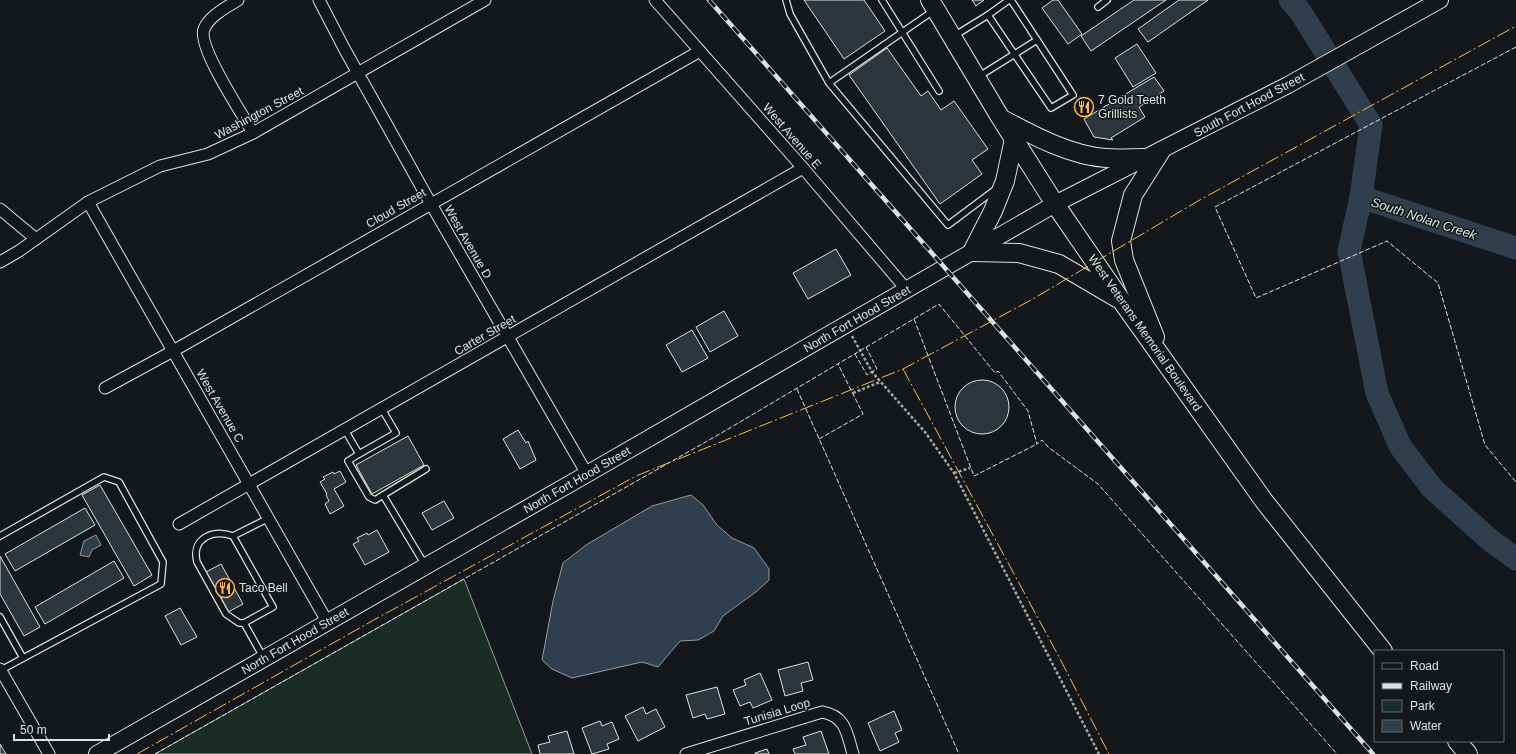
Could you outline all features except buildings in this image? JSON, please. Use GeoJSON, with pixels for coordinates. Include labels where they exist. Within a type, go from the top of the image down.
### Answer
{"type":"FeatureCollection","features":[{"type":"Feature","properties":{"kind":"main road","name":"South Fort Hood Street"},"geometry":{"type":"LineString","coordinates":[[1054,204],[1143,158],[1161,151],[1288,85],[1440,0]]}},
{"type":"Feature","properties":{"kind":"main road","name":"West Veterans Memorial Boulevard"},"geometry":{"type":"LineString","coordinates":[[932,5],[1054,204],[1167,366],[1264,501],[1382,650]]}},
{"type":"Feature","properties":{"kind":"main road"},"geometry":{"type":"LineString","coordinates":[[1000,118],[1040,139],[1074,152],[1105,158],[1143,158]]}},
{"type":"Feature","properties":{"kind":"main road"},"geometry":{"type":"LineString","coordinates":[[1014,139],[1005,181],[993,211],[972,252],[1020,253],[1059,264],[1121,300]]}},
{"type":"Feature","properties":{"kind":"main road"},"geometry":{"type":"LineString","coordinates":[[1161,151],[1133,195],[1122,241],[1124,260],[1167,366]]}},
{"type":"Feature","properties":{"kind":"main road","name":"North Fort Hood Street"},"geometry":{"type":"LineString","coordinates":[[97,754],[426,567],[1054,204]]}},
{"type":"Feature","properties":{"kind":"main road"},"geometry":{"type":"LineString","coordinates":[[1458,742],[1468,754]]}},
{"type":"Feature","properties":{"kind":"street"},"geometry":{"type":"LineString","coordinates":[[238,0],[214,16],[207,24],[203,30],[204,41],[209,56],[253,133]]}},
{"type":"Feature","properties":{"kind":"street","name":"West Avenue D"},"geometry":{"type":"LineString","coordinates":[[319,0],[430,204],[587,474]]}},
{"type":"Feature","properties":{"kind":"street","name":"Washington Street"},"geometry":{"type":"LineString","coordinates":[[0,262],[19,251],[88,202],[160,166],[208,154],[253,133],[485,0]]}},
{"type":"Feature","properties":{"kind":"street","name":"West Avenue E"},"geometry":{"type":"LineString","coordinates":[[655,0],[803,168],[907,290]]}},
{"type":"Feature","properties":{"kind":"street","name":"Cloud Street"},"geometry":{"type":"LineString","coordinates":[[105,388],[173,351],[700,51]]}},
{"type":"Feature","properties":{"kind":"street","name":"Carter Street"},"geometry":{"type":"LineString","coordinates":[[179,524],[803,168]]}},
{"type":"Feature","properties":{"kind":"street","name":"West Avenue C"},"geometry":{"type":"LineString","coordinates":[[88,202],[328,623]]}},
{"type":"Feature","properties":{"kind":"street"},"geometry":{"type":"LineString","coordinates":[[0,209],[36,239]]}},
{"type":"Feature","properties":{"kind":"street"},"geometry":{"type":"LineString","coordinates":[[0,670],[49,754]]}},
{"type":"Feature","properties":{"kind":"street","name":"Tunisia Loop"},"geometry":{"type":"LineString","coordinates":[[688,754],[822,712],[830,713],[838,718],[844,726],[853,754]]}},
{"type":"Feature","properties":{"kind":"lane"},"geometry":{"type":"LineString","coordinates":[[786,0],[790,14],[830,82],[948,225],[1005,181]]}},
{"type":"Feature","properties":{"kind":"lane"},"geometry":{"type":"LineString","coordinates":[[882,0],[939,91]]}},
{"type":"Feature","properties":{"kind":"lane"},"geometry":{"type":"LineString","coordinates":[[952,38],[988,14],[1010,0],[1073,95],[1051,108],[988,14]]}},
{"type":"Feature","properties":{"kind":"lane"},"geometry":{"type":"LineString","coordinates":[[1098,6],[1107,0]]}},
{"type":"Feature","properties":{"kind":"lane"},"geometry":{"type":"LineString","coordinates":[[830,82],[902,31],[932,5]]}},
{"type":"Feature","properties":{"kind":"lane"},"geometry":{"type":"LineString","coordinates":[[976,78],[1037,40]]}},
{"type":"Feature","properties":{"kind":"lane"},"geometry":{"type":"LineString","coordinates":[[382,409],[396,433],[348,461],[369,496],[375,500],[426,469]]}},
{"type":"Feature","properties":{"kind":"lane"},"geometry":{"type":"LineString","coordinates":[[345,430],[359,454]]}},
{"type":"Feature","properties":{"kind":"lane"},"geometry":{"type":"LineString","coordinates":[[0,536],[104,477],[119,482],[163,562],[161,584],[0,670]]}},
{"type":"Feature","properties":{"kind":"lane"},"geometry":{"type":"LineString","coordinates":[[383,495],[426,567]]}},
{"type":"Feature","properties":{"kind":"lane"},"geometry":{"type":"LineString","coordinates":[[233,536],[273,607],[244,623],[239,623],[226,614],[197,562],[195,554],[196,548],[201,541],[208,536],[217,533],[233,536],[269,518]]}},
{"type":"Feature","properties":{"kind":"lane"},"geometry":{"type":"LineString","coordinates":[[0,617],[24,658]]}},
{"type":"Feature","properties":{"kind":"lane"},"geometry":{"type":"LineString","coordinates":[[244,623],[264,659]]}},
{"type":"Feature","properties":{"kind":"path"},"geometry":{"type":"LineString","coordinates":[[846,325],[872,372],[925,432],[954,473],[1099,754]]}},
{"type":"Feature","properties":{"kind":"path"},"geometry":{"type":"LineString","coordinates":[[853,393],[880,382]]}},
{"type":"Feature","properties":{"kind":"path"},"geometry":{"type":"LineString","coordinates":[[954,473],[970,468]]}},
{"type":"Feature","properties":{"kind":"green space"},"geometry":{"type":"Polygon","coordinates":[[[464,579],[532,754],[155,754],[464,579]]]}},
{"type":"Feature","properties":{"kind":"water"},"geometry":{"type":"Polygon","coordinates":[[[691,495],[703,505],[717,525],[732,538],[754,548],[769,569],[769,580],[757,591],[723,616],[714,631],[698,640],[680,641],[658,667],[642,662],[572,678],[552,669],[542,660],[553,601],[563,563],[586,545],[652,506],[691,495]]]}},
{"type":"Feature","properties":{"kind":"water"},"geometry":{"type":"Polygon","coordinates":[[[96,535],[101,545],[92,550],[89,557],[80,555],[84,541],[96,535]]]}},
{"type":"Feature","properties":{"kind":"waterway"},"geometry":{"type":"LineString","coordinates":[[1290,0],[1300,11],[1371,125],[1361,197],[1349,251],[1377,393],[1400,446],[1432,488],[1490,540],[1516,559]]}},
{"type":"Feature","properties":{"kind":"waterway","name":"South Nolan Creek"},"geometry":{"type":"LineString","coordinates":[[1361,197],[1516,248]]}},
{"type":"Feature","properties":{"kind":"railway"},"geometry":{"type":"LineString","coordinates":[[709,0],[1373,754]]}},
{"type":"Feature","properties":{"kind":"fence"},"geometry":{"type":"LineString","coordinates":[[1516,47],[1215,207],[1256,298],[1387,241],[1438,283],[1485,445],[1516,482]]}},
{"type":"Feature","properties":{"kind":"fence"},"geometry":{"type":"LineString","coordinates":[[155,754],[718,435],[939,304],[995,373],[998,371],[1028,411],[1037,444],[1042,440],[1048,447],[1098,484],[1337,754]]}},
{"type":"Feature","properties":{"kind":"fence"},"geometry":{"type":"LineString","coordinates":[[914,319],[974,476],[1037,444]]}},
{"type":"Feature","properties":{"kind":"fence"},"geometry":{"type":"LineString","coordinates":[[855,354],[867,375],[877,369],[866,347]]}},
{"type":"Feature","properties":{"kind":"fence"},"geometry":{"type":"LineString","coordinates":[[819,439],[863,414],[838,364]]}},
{"type":"Feature","properties":{"kind":"fence"},"geometry":{"type":"LineString","coordinates":[[797,389],[959,754]]}},
{"type":"Feature","properties":{"kind":"power"},"geometry":{"type":"LineString","coordinates":[[137,754],[372,621],[636,476],[903,369],[1031,300],[1198,201],[1516,26]]}},
{"type":"Feature","properties":{"kind":"power"},"geometry":{"type":"LineString","coordinates":[[903,369],[1058,655],[1109,754]]}},
{"type":"Feature","properties":{"kind":"place","name":"7 Gold Teeth Grillists"},"geometry":{"type":"Point","coordinates":[1084,107]}},
{"type":"Feature","properties":{"kind":"place","name":"Taco Bell"},"geometry":{"type":"Point","coordinates":[225,588]}}]}
